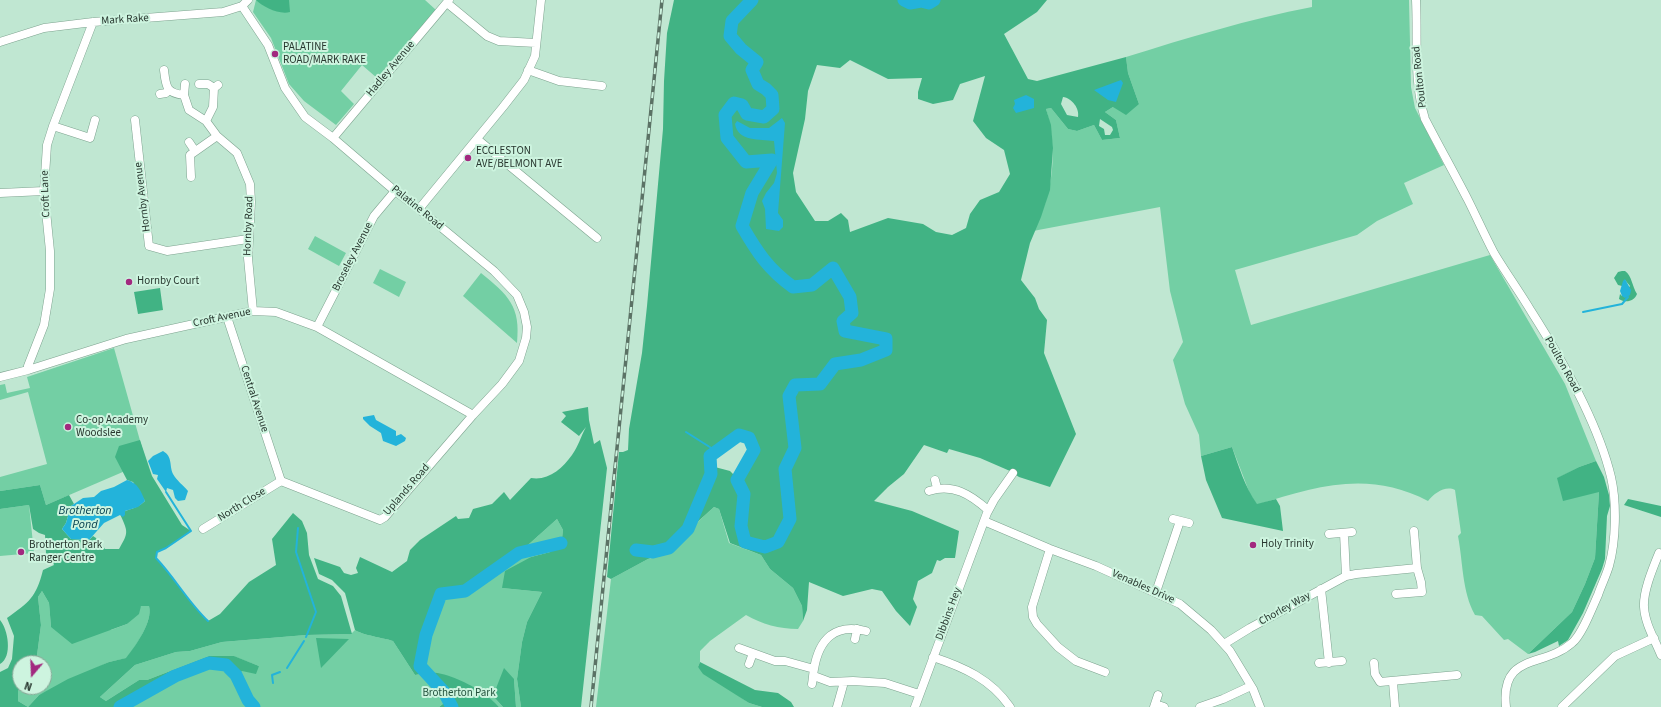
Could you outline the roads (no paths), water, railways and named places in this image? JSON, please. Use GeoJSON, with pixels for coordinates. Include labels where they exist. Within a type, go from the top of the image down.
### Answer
{"type":"FeatureCollection","features":[{"type":"Feature","properties":{"kind":"street"},"geometry":{"type":"LineString","coordinates":[[420,209],[524,80],[534,56],[541,0]]}},
{"type":"Feature","properties":{"kind":"street","name":"Poulton Road"},"geometry":{"type":"LineString","coordinates":[[1416,0],[1418,79],[1420,99],[1425,118],[1494,252],[1532,312],[1581,399],[1599,438],[1613,490],[1614,517],[1609,566],[1594,605],[1579,635],[1572,644],[1559,651],[1518,667],[1510,676],[1504,695],[1506,707]]}},
{"type":"Feature","properties":{"kind":"street"},"geometry":{"type":"LineString","coordinates":[[1417,10],[1424,0]]}},
{"type":"Feature","properties":{"kind":"street"},"geometry":{"type":"LineString","coordinates":[[448,2],[487,36],[499,41],[536,43]]}},
{"type":"Feature","properties":{"kind":"street","name":"Hadley Avenue"},"geometry":{"type":"LineString","coordinates":[[333,138],[448,2]]}},
{"type":"Feature","properties":{"kind":"street","name":"Palatine Road"},"geometry":{"type":"LineString","coordinates":[[245,3],[268,45],[285,88],[305,117],[333,138],[395,191],[420,209],[494,271],[517,295],[524,312],[527,327],[526,338],[519,361],[502,384],[473,415]]}},
{"type":"Feature","properties":{"kind":"street","name":"Mark Rake"},"geometry":{"type":"LineString","coordinates":[[0,42],[44,28],[93,22],[223,12],[245,3]]}},
{"type":"Feature","properties":{"kind":"street","name":"Croft Lane"},"geometry":{"type":"LineString","coordinates":[[28,370],[28,366],[44,325],[50,289],[50,251],[44,191],[47,145],[93,22]]}},
{"type":"Feature","properties":{"kind":"street"},"geometry":{"type":"LineString","coordinates":[[164,70],[168,90],[174,94],[184,95],[185,84]]}},
{"type":"Feature","properties":{"kind":"street"},"geometry":{"type":"LineString","coordinates":[[528,70],[559,82],[602,86]]}},
{"type":"Feature","properties":{"kind":"street"},"geometry":{"type":"LineString","coordinates":[[199,84],[208,84],[216,87],[213,107],[206,121]]}},
{"type":"Feature","properties":{"kind":"street"},"geometry":{"type":"LineString","coordinates":[[160,94],[166,94],[168,90]]}},
{"type":"Feature","properties":{"kind":"street","name":"Hornby Road"},"geometry":{"type":"LineString","coordinates":[[184,95],[189,110],[206,121],[217,136],[237,153],[250,184],[251,202],[248,239],[249,276],[253,311]]}},
{"type":"Feature","properties":{"kind":"street"},"geometry":{"type":"LineString","coordinates":[[53,126],[90,138],[95,120]]}},
{"type":"Feature","properties":{"kind":"street","name":"Hornby Avenue"},"geometry":{"type":"LineString","coordinates":[[135,120],[149,246],[166,252],[248,239]]}},
{"type":"Feature","properties":{"kind":"street"},"geometry":{"type":"LineString","coordinates":[[191,177],[190,155],[217,136]]}},
{"type":"Feature","properties":{"kind":"street"},"geometry":{"type":"LineString","coordinates":[[477,139],[588,226],[597,238]]}},
{"type":"Feature","properties":{"kind":"street"},"geometry":{"type":"LineString","coordinates":[[189,142],[195,151]]}},
{"type":"Feature","properties":{"kind":"street"},"geometry":{"type":"LineString","coordinates":[[0,193],[44,191]]}},
{"type":"Feature","properties":{"kind":"street","name":"Broseley Avenue"},"geometry":{"type":"LineString","coordinates":[[317,327],[374,216],[395,191]]}},
{"type":"Feature","properties":{"kind":"street","name":"Croft Avenue"},"geometry":{"type":"LineString","coordinates":[[0,377],[28,370],[126,339],[253,311],[276,312],[317,327],[473,415]]}},
{"type":"Feature","properties":{"kind":"street","name":"Central Avenue"},"geometry":{"type":"LineString","coordinates":[[227,317],[281,481]]}},
{"type":"Feature","properties":{"kind":"street","name":"Uplands Road"},"geometry":{"type":"LineString","coordinates":[[281,481],[380,520],[385,517],[473,415]]}},
{"type":"Feature","properties":{"kind":"street","name":"Dibbins Hey"},"geometry":{"type":"LineString","coordinates":[[914,707],[988,510],[1013,473]]}},
{"type":"Feature","properties":{"kind":"street","name":"North Close"},"geometry":{"type":"LineString","coordinates":[[203,529],[281,481]]}},
{"type":"Feature","properties":{"kind":"street"},"geometry":{"type":"LineString","coordinates":[[934,487],[960,491],[976,500],[988,510]]}},
{"type":"Feature","properties":{"kind":"street"},"geometry":{"type":"LineString","coordinates":[[1156,592],[1177,520],[1189,523]]}},
{"type":"Feature","properties":{"kind":"street","name":"Venables Drive"},"geometry":{"type":"LineString","coordinates":[[984,521],[1050,549],[1096,566],[1180,604],[1198,617],[1224,644],[1252,686],[1260,707]]}},
{"type":"Feature","properties":{"kind":"street"},"geometry":{"type":"LineString","coordinates":[[1396,594],[1422,592],[1417,568],[1414,531]]}},
{"type":"Feature","properties":{"kind":"street"},"geometry":{"type":"LineString","coordinates":[[1329,534],[1348,533],[1346,576]]}},
{"type":"Feature","properties":{"kind":"street"},"geometry":{"type":"LineString","coordinates":[[1050,549],[1032,607],[1033,617],[1058,647],[1076,661],[1106,672]]}},
{"type":"Feature","properties":{"kind":"street"},"geometry":{"type":"LineString","coordinates":[[1650,550],[1660,553],[1648,586],[1644,606],[1647,621],[1661,655]]}},
{"type":"Feature","properties":{"kind":"street","name":"Chorley Way"},"geometry":{"type":"LineString","coordinates":[[1224,644],[1346,576],[1417,568]]}},
{"type":"Feature","properties":{"kind":"street"},"geometry":{"type":"LineString","coordinates":[[1321,589],[1329,663]]}},
{"type":"Feature","properties":{"kind":"street"},"geometry":{"type":"LineString","coordinates":[[855,639],[857,629]]}},
{"type":"Feature","properties":{"kind":"street"},"geometry":{"type":"LineString","coordinates":[[813,677],[821,648],[828,637],[835,631],[857,629],[866,631]]}},
{"type":"Feature","properties":{"kind":"street"},"geometry":{"type":"LineString","coordinates":[[1562,707],[1615,656],[1654,638]]}},
{"type":"Feature","properties":{"kind":"street"},"geometry":{"type":"LineString","coordinates":[[739,648],[775,661],[786,661],[813,677],[830,682],[885,683],[919,694]]}},
{"type":"Feature","properties":{"kind":"street"},"geometry":{"type":"LineString","coordinates":[[749,664],[753,654]]}},
{"type":"Feature","properties":{"kind":"street"},"geometry":{"type":"LineString","coordinates":[[933,656],[954,664],[984,680],[1010,707]]}},
{"type":"Feature","properties":{"kind":"street"},"geometry":{"type":"LineString","coordinates":[[1320,663],[1342,661]]}},
{"type":"Feature","properties":{"kind":"street"},"geometry":{"type":"LineString","coordinates":[[1374,663],[1375,674],[1380,682],[1457,675]]}},
{"type":"Feature","properties":{"kind":"street"},"geometry":{"type":"LineString","coordinates":[[837,707],[844,682]]}},
{"type":"Feature","properties":{"kind":"street"},"geometry":{"type":"LineString","coordinates":[[1393,682],[1395,707]]}},
{"type":"Feature","properties":{"kind":"street"},"geometry":{"type":"LineString","coordinates":[[1200,707],[1252,686]]}},
{"type":"Feature","properties":{"kind":"street"},"geometry":{"type":"LineString","coordinates":[[1158,695],[1155,706],[1164,707]]}},
{"type":"Feature","properties":{"kind":"water"},"geometry":{"type":"Polygon","coordinates":[[[1121,80],[1123,83],[1116,102],[1108,100],[1094,90],[1121,80]]]}},
{"type":"Feature","properties":{"kind":"water"},"geometry":{"type":"Polygon","coordinates":[[[1026,95],[1034,99],[1034,108],[1016,113],[1013,108],[1015,104],[1014,100],[1026,95]]]}},
{"type":"Feature","properties":{"kind":"water"},"geometry":{"type":"Polygon","coordinates":[[[782,118],[785,123],[778,213],[783,220],[783,227],[779,231],[766,229],[765,209],[762,201],[774,183],[777,173],[774,141],[745,137],[740,134],[735,124],[737,121],[750,128],[769,128],[782,118]]]}},
{"type":"Feature","properties":{"kind":"water"},"geometry":{"type":"Polygon","coordinates":[[[1625,279],[1631,290],[1630,295],[1625,298],[1622,296],[1620,291],[1625,279]]]}},
{"type":"Feature","properties":{"kind":"water"},"geometry":{"type":"Polygon","coordinates":[[[374,415],[376,420],[396,431],[396,436],[401,434],[406,438],[405,441],[396,446],[383,441],[381,433],[370,426],[363,419],[363,417],[374,415]]]}},
{"type":"Feature","properties":{"kind":"water"},"geometry":{"type":"Polygon","coordinates":[[[163,451],[170,459],[173,474],[188,491],[185,500],[178,501],[175,498],[173,490],[167,488],[166,492],[157,479],[158,475],[153,474],[148,461],[153,456],[163,451]]]}},
{"type":"Feature","properties":{"kind":"water","name":"Brotherton Pond"},"geometry":{"type":"Polygon","coordinates":[[[127,480],[136,485],[144,497],[145,501],[138,507],[125,511],[125,515],[123,517],[120,515],[104,523],[89,540],[71,539],[62,529],[66,523],[71,506],[83,498],[94,497],[101,491],[114,487],[127,480]]]}},
{"type":"Feature","properties":{"kind":"waterway"},"geometry":{"type":"LineString","coordinates":[[636,550],[653,552],[669,548],[688,529],[711,474],[710,456],[739,435],[749,438],[754,450],[737,480],[744,494],[741,526],[745,542],[765,547],[778,542],[790,519],[785,469],[795,448],[789,396],[795,385],[820,384],[835,364],[861,360],[886,350],[886,339],[845,331],[843,321],[852,313],[850,297],[833,268],[812,285],[793,287],[777,274],[764,260],[742,226],[752,193],[772,160],[746,162],[727,138],[725,115],[734,103],[742,105],[747,114],[764,117],[773,109],[772,95],[758,84],[752,70],[757,62],[741,49],[730,36],[732,21],[752,0]]}},
{"type":"Feature","properties":{"kind":"waterway"},"geometry":{"type":"LineString","coordinates":[[904,0],[910,3],[921,1],[929,3],[934,0]]}},
{"type":"Feature","properties":{"kind":"waterway"},"geometry":{"type":"LineString","coordinates":[[1583,312],[1622,304],[1628,297]]}},
{"type":"Feature","properties":{"kind":"waterway"},"geometry":{"type":"LineString","coordinates":[[686,432],[716,451]]}},
{"type":"Feature","properties":{"kind":"waterway"},"geometry":{"type":"LineString","coordinates":[[166,492],[191,531],[166,548],[157,552],[156,558],[194,606],[208,621]]}},
{"type":"Feature","properties":{"kind":"waterway"},"geometry":{"type":"LineString","coordinates":[[298,528],[296,552],[316,612],[306,637]]}},
{"type":"Feature","properties":{"kind":"waterway"},"geometry":{"type":"LineString","coordinates":[[452,707],[444,692],[420,666],[426,635],[441,594],[465,591],[519,553],[561,543]]}},
{"type":"Feature","properties":{"kind":"waterway"},"geometry":{"type":"LineString","coordinates":[[287,668],[304,641]]}},
{"type":"Feature","properties":{"kind":"waterway"},"geometry":{"type":"LineString","coordinates":[[120,707],[175,676],[209,663],[226,665],[236,675],[248,700],[254,707]]}},
{"type":"Feature","properties":{"kind":"waterway"},"geometry":{"type":"LineString","coordinates":[[273,683],[272,675],[280,672]]}},
{"type":"Feature","properties":{"kind":"railway"},"geometry":{"type":"LineString","coordinates":[[591,707],[662,0]]}},
{"type":"Feature","properties":{"kind":"place","name":"PALATINE ROAD/MARK RAKE"},"geometry":{"type":"Point","coordinates":[275,54]}},
{"type":"Feature","properties":{"kind":"place","name":"ECCLESTON AVE/BELMONT AVE"},"geometry":{"type":"Point","coordinates":[468,158]}},
{"type":"Feature","properties":{"kind":"place","name":"Hornby Court"},"geometry":{"type":"Point","coordinates":[129,282]}},
{"type":"Feature","properties":{"kind":"place","name":"Co-op Academy Woodslee"},"geometry":{"type":"Point","coordinates":[68,427]}},
{"type":"Feature","properties":{"kind":"place","name":"Holy Trinity"},"geometry":{"type":"Point","coordinates":[1253,545]}},
{"type":"Feature","properties":{"kind":"place","name":"Brotherton Park Ranger Centre"},"geometry":{"type":"Point","coordinates":[21,552]}},
{"type":"Feature","properties":{"kind":"park label","name":"Brotherton Park"},"geometry":{"type":"Point","coordinates":[459,694]}}]}
